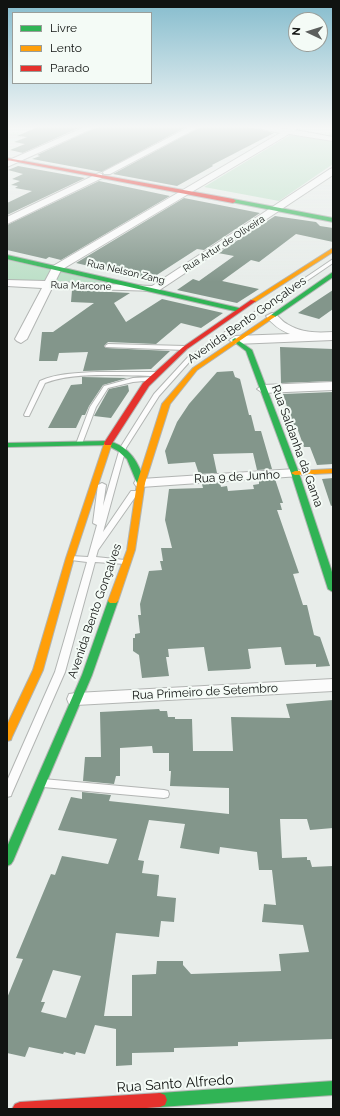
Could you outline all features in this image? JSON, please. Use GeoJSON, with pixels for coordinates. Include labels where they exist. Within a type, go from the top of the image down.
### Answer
{"type":"FeatureCollection","features":[{"type":"Feature","properties":{"kind":"main road"},"geometry":{"type":"LineString","coordinates":[[125,178],[281,207],[333,214]]}},
{"type":"Feature","properties":{"kind":"main road"},"geometry":{"type":"LineString","coordinates":[[281,207],[333,220]]}},
{"type":"Feature","properties":{"kind":"main road","name":"Avenida Bento Gonçalves"},"geometry":{"type":"LineString","coordinates":[[7,737],[38,670],[70,558],[108,443],[146,385],[185,348],[239,310],[333,250]]}},
{"type":"Feature","properties":{"kind":"main road","name":"Rua Nelson Zang"},"geometry":{"type":"LineString","coordinates":[[7,257],[154,289],[239,310]]}},
{"type":"Feature","properties":{"kind":"main road","name":"Avenida Bento Gonçalves"},"geometry":{"type":"LineString","coordinates":[[7,861],[76,699],[131,550],[141,483],[166,404],[195,369],[235,340],[333,274]]}},
{"type":"Feature","properties":{"kind":"main road","name":"Rua Saldanha da Gama"},"geometry":{"type":"LineString","coordinates":[[235,340],[249,350],[295,474],[333,590]]}},
{"type":"Feature","properties":{"kind":"main road"},"geometry":{"type":"LineString","coordinates":[[7,445],[108,443],[122,448],[130,454],[141,483]]}},
{"type":"Feature","properties":{"kind":"main road","name":"Rua 9 de Junho"},"geometry":{"type":"LineString","coordinates":[[295,474],[333,471]]}},
{"type":"Feature","properties":{"kind":"main road","name":"Rua Santo Alfredo"},"geometry":{"type":"LineString","coordinates":[[20,1109],[333,1088]]}},
{"type":"Feature","properties":{"kind":"street"},"geometry":{"type":"LineString","coordinates":[[7,221],[95,178]]}},
{"type":"Feature","properties":{"kind":"street"},"geometry":{"type":"LineString","coordinates":[[21,339],[47,285],[57,268],[208,178]]}},
{"type":"Feature","properties":{"kind":"street","name":"Rua Artur de Oliveira"},"geometry":{"type":"LineString","coordinates":[[154,289],[281,207],[323,178]]}},
{"type":"Feature","properties":{"kind":"street","name":"Rua Marcone"},"geometry":{"type":"LineString","coordinates":[[7,284],[154,289]]}},
{"type":"Feature","properties":{"kind":"street"},"geometry":{"type":"LineString","coordinates":[[272,316],[277,324],[294,332],[314,337]]}},
{"type":"Feature","properties":{"kind":"street"},"geometry":{"type":"LineString","coordinates":[[235,340],[333,336]]}},
{"type":"Feature","properties":{"kind":"street"},"geometry":{"type":"LineString","coordinates":[[263,389],[333,386]]}},
{"type":"Feature","properties":{"kind":"street","name":"Rua 9 de Junho"},"geometry":{"type":"LineString","coordinates":[[141,483],[295,474]]}},
{"type":"Feature","properties":{"kind":"street","name":"Rua Primeiro de Setembro"},"geometry":{"type":"LineString","coordinates":[[76,699],[333,685]]}},
{"type":"Feature","properties":{"kind":"lane"},"geometry":{"type":"LineString","coordinates":[[7,793],[60,672],[122,448],[156,395],[190,358],[333,261]]}},
{"type":"Feature","properties":{"kind":"lane"},"geometry":{"type":"LineString","coordinates":[[279,285],[323,267]]}},
{"type":"Feature","properties":{"kind":"lane"},"geometry":{"type":"LineString","coordinates":[[308,292],[323,267]]}},
{"type":"Feature","properties":{"kind":"lane"},"geometry":{"type":"LineString","coordinates":[[108,346],[185,348]]}},
{"type":"Feature","properties":{"kind":"lane"},"geometry":{"type":"LineString","coordinates":[[27,415],[42,382],[52,377],[90,374],[156,376]]}},
{"type":"Feature","properties":{"kind":"lane"},"geometry":{"type":"LineString","coordinates":[[78,444],[93,407],[106,387],[156,376]]}},
{"type":"Feature","properties":{"kind":"lane"},"geometry":{"type":"LineString","coordinates":[[92,556],[108,443]]}},
{"type":"Feature","properties":{"kind":"lane"},"geometry":{"type":"LineString","coordinates":[[92,556],[141,483]]}},
{"type":"Feature","properties":{"kind":"lane"},"geometry":{"type":"LineString","coordinates":[[70,558],[92,556],[126,562]]}},
{"type":"Feature","properties":{"kind":"lane"},"geometry":{"type":"LineString","coordinates":[[41,783],[164,794]]}},
{"type":"Feature","properties":{"kind":"lane"},"geometry":{"type":"LineString","coordinates":[[244,1094],[245,1109]]}},
{"type":"Feature","properties":{"kind":"green space"},"geometry":{"type":"Polygon","coordinates":[[[219,178],[312,178],[279,201],[204,187],[219,178]]]}},
{"type":"Feature","properties":{"kind":"green space"},"geometry":{"type":"Polygon","coordinates":[[[7,260],[109,283],[7,280],[7,260]]]}},
{"type":"Feature","properties":{"kind":"building"},"geometry":{"type":"Polygon","coordinates":[[[85,178],[7,215],[7,203],[32,191],[15,188],[18,186],[11,185],[20,181],[12,179],[85,178]]]}},
{"type":"Feature","properties":{"kind":"building"},"geometry":{"type":"Polygon","coordinates":[[[135,178],[191,178],[177,186],[135,178]]]}},
{"type":"Feature","properties":{"kind":"building"},"geometry":{"type":"Polygon","coordinates":[[[99,181],[170,196],[61,260],[49,257],[46,259],[7,250],[7,225],[99,181]]]}},
{"type":"Feature","properties":{"kind":"building"},"geometry":{"type":"Polygon","coordinates":[[[184,198],[260,213],[204,250],[197,249],[149,280],[76,263],[184,198]]]}},
{"type":"Feature","properties":{"kind":"building"},"geometry":{"type":"Polygon","coordinates":[[[275,216],[316,222],[320,226],[333,228],[333,242],[296,234],[259,262],[251,260],[222,281],[259,289],[237,303],[177,290],[193,279],[199,281],[234,256],[218,253],[275,216]]]}},
{"type":"Feature","properties":{"kind":"building"},"geometry":{"type":"Polygon","coordinates":[[[72,290],[130,293],[114,303],[126,322],[162,299],[223,313],[201,328],[181,323],[156,344],[108,342],[104,346],[106,348],[170,351],[151,369],[83,371],[88,352],[59,353],[57,361],[39,361],[42,332],[53,332],[94,303],[71,302],[72,290]]]}},
{"type":"Feature","properties":{"kind":"building"},"geometry":{"type":"Polygon","coordinates":[[[333,290],[333,309],[319,319],[298,313],[333,290]]]}},
{"type":"Feature","properties":{"kind":"building"},"geometry":{"type":"Polygon","coordinates":[[[280,347],[333,349],[333,381],[281,383],[280,347]]]}},
{"type":"Feature","properties":{"kind":"building"},"geometry":{"type":"Polygon","coordinates":[[[233,371],[235,377],[240,379],[249,415],[251,415],[255,431],[261,431],[272,469],[257,470],[253,453],[213,454],[217,473],[199,474],[195,462],[168,464],[165,451],[177,422],[189,404],[217,372],[233,371]]]}},
{"type":"Feature","properties":{"kind":"building"},"geometry":{"type":"Polygon","coordinates":[[[82,377],[127,378],[103,385],[89,406],[85,415],[82,415],[76,428],[48,428],[71,385],[82,384],[82,377]]]}},
{"type":"Feature","properties":{"kind":"building"},"geometry":{"type":"Polygon","coordinates":[[[128,385],[129,391],[111,418],[94,416],[109,389],[128,385]]]}},
{"type":"Feature","properties":{"kind":"building"},"geometry":{"type":"Polygon","coordinates":[[[333,392],[333,464],[317,465],[310,447],[304,447],[296,425],[293,425],[283,394],[333,392]]]}},
{"type":"Feature","properties":{"kind":"building"},"geometry":{"type":"Polygon","coordinates":[[[333,478],[333,505],[331,506],[322,479],[333,478]]]}},
{"type":"Feature","properties":{"kind":"building"},"geometry":{"type":"Polygon","coordinates":[[[275,479],[283,503],[280,503],[282,510],[277,510],[299,573],[293,574],[303,605],[307,605],[314,635],[320,637],[330,666],[316,667],[316,664],[285,665],[281,647],[248,649],[251,668],[249,669],[208,671],[204,647],[168,649],[169,657],[166,657],[169,676],[142,678],[139,655],[133,651],[133,638],[135,638],[135,634],[140,633],[138,615],[141,615],[140,604],[149,571],[162,570],[160,561],[163,561],[161,548],[172,548],[165,520],[169,489],[203,488],[202,484],[220,483],[221,487],[227,486],[228,491],[254,489],[253,485],[259,484],[259,480],[275,479]]]}},
{"type":"Feature","properties":{"kind":"building"},"geometry":{"type":"Polygon","coordinates":[[[333,700],[333,828],[310,830],[307,819],[280,819],[282,858],[307,857],[307,860],[310,860],[312,867],[333,866],[333,1039],[238,1042],[238,1046],[174,1048],[174,1052],[132,1053],[132,1065],[116,1066],[116,1029],[95,1025],[85,1054],[76,1052],[75,1055],[64,1052],[63,1054],[29,1047],[25,1057],[7,1053],[7,998],[23,959],[16,958],[51,874],[55,875],[62,856],[108,864],[117,839],[58,830],[71,797],[82,799],[82,792],[111,795],[109,801],[229,814],[229,788],[170,786],[171,771],[169,771],[169,753],[153,753],[152,746],[120,748],[120,776],[116,776],[114,784],[83,781],[85,757],[101,757],[100,712],[159,709],[160,711],[167,711],[168,717],[175,717],[175,719],[192,719],[193,751],[233,751],[231,717],[290,718],[286,704],[333,700]],[[149,820],[138,860],[144,861],[142,873],[159,875],[157,896],[176,898],[174,922],[161,921],[159,937],[116,933],[104,1016],[132,1016],[132,975],[156,974],[157,961],[183,961],[183,965],[191,974],[281,971],[279,954],[309,952],[303,925],[262,922],[264,904],[276,905],[272,870],[259,870],[257,852],[220,847],[219,854],[180,848],[185,824],[149,820]],[[53,970],[41,1002],[45,1002],[41,1012],[66,1018],[81,976],[53,970]]]}},
{"type":"Feature","properties":{"kind":"traffic: fast"},"geometry":{"type":"LineString","coordinates":[[233,201],[333,220]]}},
{"type":"Feature","properties":{"kind":"traffic: fast"},"geometry":{"type":"LineString","coordinates":[[7,257],[239,310]]}},
{"type":"Feature","properties":{"kind":"traffic: fast"},"geometry":{"type":"LineString","coordinates":[[273,316],[333,274]]}},
{"type":"Feature","properties":{"kind":"traffic: fast"},"geometry":{"type":"LineString","coordinates":[[235,340],[249,350],[295,473],[333,589]]}},
{"type":"Feature","properties":{"kind":"traffic: fast"},"geometry":{"type":"LineString","coordinates":[[7,445],[108,443],[126,453],[133,463],[141,483]]}},
{"type":"Feature","properties":{"kind":"traffic: fast"},"geometry":{"type":"LineString","coordinates":[[7,861],[87,675],[113,601]]}},
{"type":"Feature","properties":{"kind":"traffic: fast"},"geometry":{"type":"LineString","coordinates":[[160,1100],[333,1088]]}},
{"type":"Feature","properties":{"kind":"traffic: slow"},"geometry":{"type":"LineString","coordinates":[[253,301],[333,250]]}},
{"type":"Feature","properties":{"kind":"traffic: slow"},"geometry":{"type":"LineString","coordinates":[[113,601],[131,550],[141,483],[166,404],[195,369],[273,316]]}},
{"type":"Feature","properties":{"kind":"traffic: slow"},"geometry":{"type":"LineString","coordinates":[[7,737],[38,670],[70,558],[108,443]]}},
{"type":"Feature","properties":{"kind":"traffic: slow"},"geometry":{"type":"LineString","coordinates":[[295,473],[333,471]]}},
{"type":"Feature","properties":{"kind":"traffic: jam"},"geometry":{"type":"LineString","coordinates":[[110,178],[233,201]]}},
{"type":"Feature","properties":{"kind":"traffic: jam"},"geometry":{"type":"LineString","coordinates":[[108,443],[146,385],[185,348],[253,301]]}},
{"type":"Feature","properties":{"kind":"traffic: jam"},"geometry":{"type":"LineString","coordinates":[[20,1109],[160,1100]]}}]}
